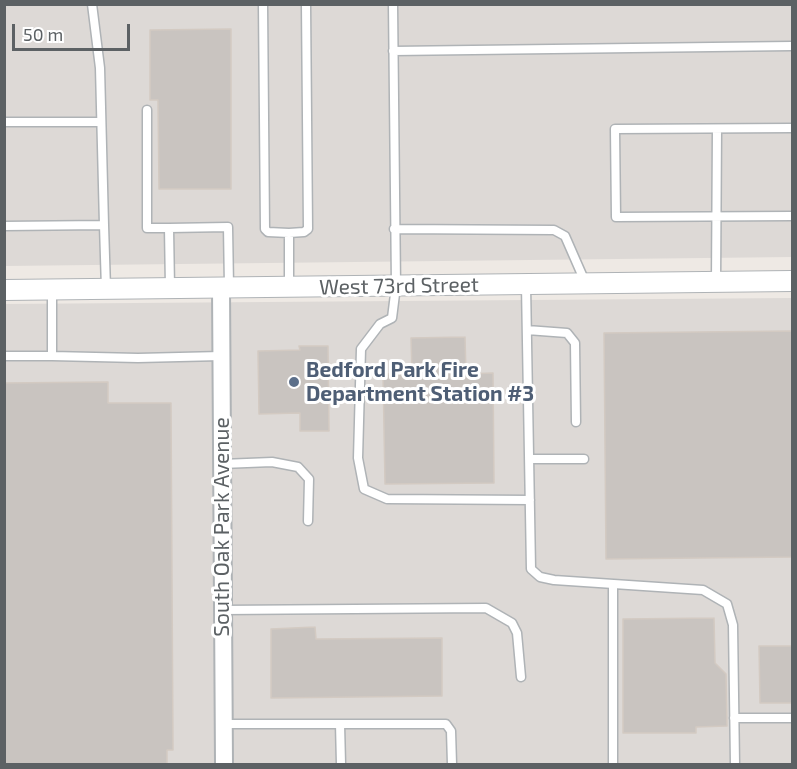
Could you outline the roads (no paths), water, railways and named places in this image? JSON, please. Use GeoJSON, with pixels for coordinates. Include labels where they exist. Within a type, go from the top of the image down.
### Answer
{"type":"FeatureCollection","features":[{"type":"Feature","properties":{"kind":"street","name":"West 73rd Street"},"geometry":{"type":"LineString","coordinates":[[4,290],[792,281]]}},
{"type":"Feature","properties":{"kind":"street","name":"South Oak Park Avenue"},"geometry":{"type":"LineString","coordinates":[[224,765],[221,356],[225,288]]}},
{"type":"Feature","properties":{"kind":"lane"},"geometry":{"type":"LineString","coordinates":[[92,4],[100,68],[106,289]]}},
{"type":"Feature","properties":{"kind":"lane"},"geometry":{"type":"LineString","coordinates":[[263,4],[265,229],[268,232],[289,233],[304,232],[308,229],[306,4]]}},
{"type":"Feature","properties":{"kind":"lane"},"geometry":{"type":"LineString","coordinates":[[393,4],[396,286],[392,318],[380,324],[361,350],[358,458],[364,489],[387,499],[530,500]]}},
{"type":"Feature","properties":{"kind":"lane"},"geometry":{"type":"LineString","coordinates":[[393,51],[792,46]]}},
{"type":"Feature","properties":{"kind":"lane"},"geometry":{"type":"LineString","coordinates":[[147,110],[147,228],[228,227],[225,288]]}},
{"type":"Feature","properties":{"kind":"lane"},"geometry":{"type":"LineString","coordinates":[[4,123],[101,122]]}},
{"type":"Feature","properties":{"kind":"lane"},"geometry":{"type":"LineString","coordinates":[[792,128],[615,129],[616,217],[792,216]]}},
{"type":"Feature","properties":{"kind":"lane"},"geometry":{"type":"LineString","coordinates":[[716,282],[717,129]]}},
{"type":"Feature","properties":{"kind":"lane"},"geometry":{"type":"LineString","coordinates":[[4,226],[104,225]]}},
{"type":"Feature","properties":{"kind":"lane"},"geometry":{"type":"LineString","coordinates":[[169,228],[170,289]]}},
{"type":"Feature","properties":{"kind":"lane"},"geometry":{"type":"LineString","coordinates":[[394,229],[554,230],[565,236],[586,284]]}},
{"type":"Feature","properties":{"kind":"lane"},"geometry":{"type":"LineString","coordinates":[[289,233],[289,287]]}},
{"type":"Feature","properties":{"kind":"lane"},"geometry":{"type":"LineString","coordinates":[[526,285],[531,569],[540,577],[554,580],[703,590],[727,604],[732,625],[735,765]]}},
{"type":"Feature","properties":{"kind":"lane"},"geometry":{"type":"LineString","coordinates":[[52,290],[52,356]]}},
{"type":"Feature","properties":{"kind":"lane"},"geometry":{"type":"LineString","coordinates":[[527,330],[567,333],[575,343],[576,422]]}},
{"type":"Feature","properties":{"kind":"lane"},"geometry":{"type":"LineString","coordinates":[[4,356],[138,358],[221,356]]}},
{"type":"Feature","properties":{"kind":"lane"},"geometry":{"type":"LineString","coordinates":[[529,459],[584,459]]}},
{"type":"Feature","properties":{"kind":"lane"},"geometry":{"type":"LineString","coordinates":[[222,464],[272,462],[298,467],[309,479],[308,521]]}},
{"type":"Feature","properties":{"kind":"lane"},"geometry":{"type":"LineString","coordinates":[[614,584],[614,765]]}},
{"type":"Feature","properties":{"kind":"lane"},"geometry":{"type":"LineString","coordinates":[[222,610],[486,608],[512,623],[517,633],[520,676]]}},
{"type":"Feature","properties":{"kind":"lane"},"geometry":{"type":"LineString","coordinates":[[734,718],[792,718]]}},
{"type":"Feature","properties":{"kind":"lane"},"geometry":{"type":"LineString","coordinates":[[222,724],[446,724],[451,731],[452,765]]}},
{"type":"Feature","properties":{"kind":"lane"},"geometry":{"type":"LineString","coordinates":[[340,724],[341,765]]}},
{"type":"Feature","properties":{"kind":"place","name":"Bedford Park Fire Department Station #3"},"geometry":{"type":"Point","coordinates":[294,382]}}]}
